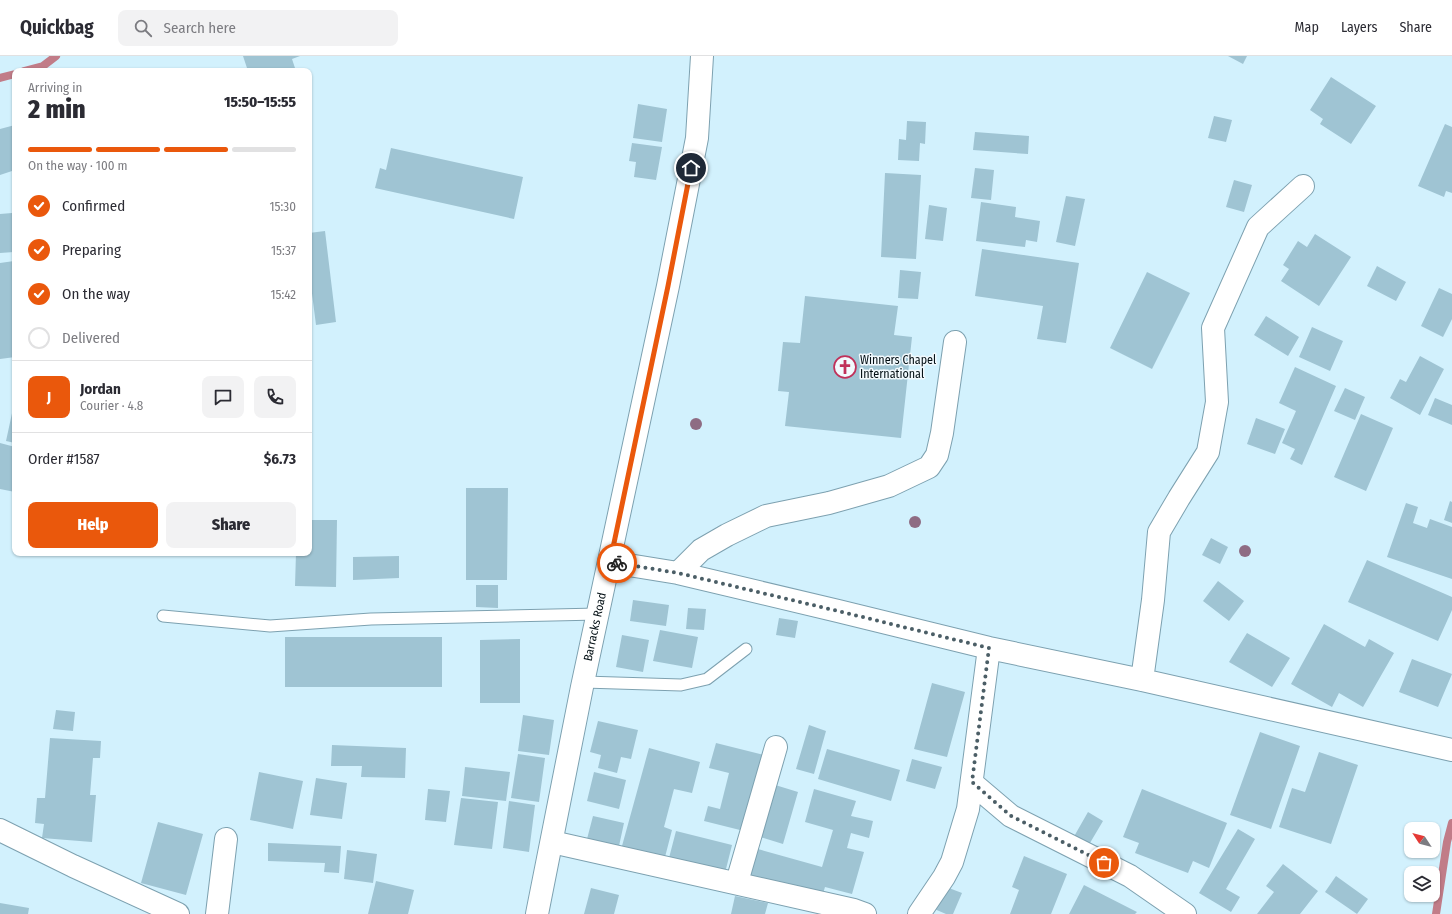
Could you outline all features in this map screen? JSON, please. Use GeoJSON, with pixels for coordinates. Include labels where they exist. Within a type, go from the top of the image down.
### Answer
{"type":"FeatureCollection","features":[{"type":"Feature","properties":{"kind":"street","name":"Barracks Road"},"geometry":{"type":"LineString","coordinates":[[537,914],[598,614],[668,286],[697,138],[702,56]]}},
{"type":"Feature","properties":{"kind":"street"},"geometry":{"type":"LineString","coordinates":[[1142,680],[1153,600],[1159,532],[1178,498],[1208,452],[1217,402],[1213,328],[1258,226],[1303,186]]}},
{"type":"Feature","properties":{"kind":"street"},"geometry":{"type":"LineString","coordinates":[[678,573],[702,550],[727,535],[766,516],[829,503],[889,486],[929,466],[937,455],[942,433],[955,342]]}},
{"type":"Feature","properties":{"kind":"street"},"geometry":{"type":"LineString","coordinates":[[610,562],[678,573],[989,648],[1142,680],[1452,750]]}},
{"type":"Feature","properties":{"kind":"street"},"geometry":{"type":"LineString","coordinates":[[919,914],[944,877],[952,862],[968,809],[989,648]]}},
{"type":"Feature","properties":{"kind":"street"},"geometry":{"type":"LineString","coordinates":[[737,882],[776,746]]}},
{"type":"Feature","properties":{"kind":"street"},"geometry":{"type":"LineString","coordinates":[[972,782],[1011,816],[1130,876],[1185,914]]}},
{"type":"Feature","properties":{"kind":"street"},"geometry":{"type":"LineString","coordinates":[[0,830],[73,866],[178,914]]}},
{"type":"Feature","properties":{"kind":"street"},"geometry":{"type":"LineString","coordinates":[[217,914],[226,839]]}},
{"type":"Feature","properties":{"kind":"street"},"geometry":{"type":"LineString","coordinates":[[552,842],[737,882],[854,910],[865,914]]}},
{"type":"Feature","properties":{"kind":"lane"},"geometry":{"type":"LineString","coordinates":[[163,616],[270,626],[371,619],[598,614]]}},
{"type":"Feature","properties":{"kind":"lane"},"geometry":{"type":"LineString","coordinates":[[584,682],[681,685],[707,679],[746,649]]}},
{"type":"Feature","properties":{"kind":"building"},"geometry":{"type":"Polygon","coordinates":[[[243,56],[300,56],[292,59],[295,68],[247,68],[243,56]]]}},
{"type":"Feature","properties":{"kind":"building"},"geometry":{"type":"Polygon","coordinates":[[[1228,56],[1247,56],[1243,64],[1228,56]]]}},
{"type":"Feature","properties":{"kind":"building"},"geometry":{"type":"Polygon","coordinates":[[[1331,77],[1376,106],[1351,144],[1320,124],[1323,119],[1310,110],[1331,77]]]}},
{"type":"Feature","properties":{"kind":"building"},"geometry":{"type":"Polygon","coordinates":[[[638,104],[667,109],[662,142],[633,138],[638,104]]]}},
{"type":"Feature","properties":{"kind":"building"},"geometry":{"type":"Polygon","coordinates":[[[1214,116],[1232,120],[1226,142],[1208,138],[1214,116]]]}},
{"type":"Feature","properties":{"kind":"building"},"geometry":{"type":"Polygon","coordinates":[[[907,121],[926,122],[925,144],[920,143],[919,161],[898,160],[899,139],[906,140],[907,121]]]}},
{"type":"Feature","properties":{"kind":"building"},"geometry":{"type":"Polygon","coordinates":[[[1445,124],[1452,127],[1452,193],[1446,191],[1444,197],[1418,186],[1445,124]]]}},
{"type":"Feature","properties":{"kind":"building"},"geometry":{"type":"Polygon","coordinates":[[[12,126],[12,171],[0,175],[0,129],[12,126]]]}},
{"type":"Feature","properties":{"kind":"building"},"geometry":{"type":"Polygon","coordinates":[[[975,132],[1029,136],[1028,154],[973,150],[975,132]]]}},
{"type":"Feature","properties":{"kind":"building"},"geometry":{"type":"Polygon","coordinates":[[[632,143],[662,147],[656,180],[634,177],[636,162],[629,161],[632,143]]]}},
{"type":"Feature","properties":{"kind":"building"},"geometry":{"type":"Polygon","coordinates":[[[391,148],[523,177],[514,219],[375,188],[380,168],[386,170],[391,148]]]}},
{"type":"Feature","properties":{"kind":"building"},"geometry":{"type":"Polygon","coordinates":[[[975,168],[994,170],[991,200],[971,198],[975,168]]]}},
{"type":"Feature","properties":{"kind":"building"},"geometry":{"type":"Polygon","coordinates":[[[885,173],[921,175],[916,259],[881,257],[885,173]]]}},
{"type":"Feature","properties":{"kind":"building"},"geometry":{"type":"Polygon","coordinates":[[[1234,180],[1252,185],[1244,212],[1226,207],[1234,180]]]}},
{"type":"Feature","properties":{"kind":"building"},"geometry":{"type":"Polygon","coordinates":[[[1066,196],[1085,199],[1075,246],[1056,242],[1066,196]]]}},
{"type":"Feature","properties":{"kind":"building"},"geometry":{"type":"Polygon","coordinates":[[[981,202],[1016,207],[1015,217],[1040,221],[1037,242],[1026,240],[1025,247],[976,241],[981,202]]]}},
{"type":"Feature","properties":{"kind":"building"},"geometry":{"type":"Polygon","coordinates":[[[929,205],[947,208],[943,241],[925,239],[929,205]]]}},
{"type":"Feature","properties":{"kind":"building"},"geometry":{"type":"Polygon","coordinates":[[[12,213],[12,252],[0,253],[0,214],[12,213]]]}},
{"type":"Feature","properties":{"kind":"building"},"geometry":{"type":"Polygon","coordinates":[[[325,231],[336,322],[316,325],[312,294],[312,233],[325,231]]]}},
{"type":"Feature","properties":{"kind":"building"},"geometry":{"type":"Polygon","coordinates":[[[1315,234],[1351,257],[1319,306],[1281,281],[1289,269],[1283,265],[1298,241],[1307,247],[1315,234]]]}},
{"type":"Feature","properties":{"kind":"building"},"geometry":{"type":"Polygon","coordinates":[[[982,249],[1079,263],[1066,343],[1037,339],[1043,306],[975,296],[982,249]]]}},
{"type":"Feature","properties":{"kind":"building"},"geometry":{"type":"Polygon","coordinates":[[[12,261],[12,357],[0,359],[0,263],[12,261]]]}},
{"type":"Feature","properties":{"kind":"building"},"geometry":{"type":"Polygon","coordinates":[[[1377,266],[1406,282],[1396,301],[1367,286],[1377,266]]]}},
{"type":"Feature","properties":{"kind":"building"},"geometry":{"type":"Polygon","coordinates":[[[900,270],[921,272],[918,299],[898,298],[900,270]]]}},
{"type":"Feature","properties":{"kind":"building"},"geometry":{"type":"Polygon","coordinates":[[[1147,272],[1190,293],[1152,369],[1110,348],[1147,272]]]}},
{"type":"Feature","properties":{"kind":"building"},"geometry":{"type":"Polygon","coordinates":[[[1439,288],[1452,294],[1452,319],[1443,337],[1421,326],[1439,288]]]}},
{"type":"Feature","properties":{"kind":"building","name":"Winners Chapel International"},"geometry":{"type":"Polygon","coordinates":[[[805,296],[898,306],[894,335],[912,337],[901,438],[785,426],[789,392],[778,391],[783,342],[800,343],[805,296]]]}},
{"type":"Feature","properties":{"kind":"building"},"geometry":{"type":"Polygon","coordinates":[[[1266,316],[1299,337],[1288,356],[1254,335],[1266,316]]]}},
{"type":"Feature","properties":{"kind":"building"},"geometry":{"type":"Polygon","coordinates":[[[1312,327],[1343,341],[1330,371],[1299,357],[1312,327]]]}},
{"type":"Feature","properties":{"kind":"building"},"geometry":{"type":"Polygon","coordinates":[[[1420,356],[1444,369],[1420,415],[1390,398],[1400,379],[1406,382],[1420,356]]]}},
{"type":"Feature","properties":{"kind":"building"},"geometry":{"type":"Polygon","coordinates":[[[1295,367],[1336,386],[1302,465],[1290,459],[1295,449],[1282,443],[1296,411],[1279,403],[1295,367]]]}},
{"type":"Feature","properties":{"kind":"building"},"geometry":{"type":"Polygon","coordinates":[[[1345,388],[1365,397],[1355,420],[1334,411],[1345,388]]]}},
{"type":"Feature","properties":{"kind":"building"},"geometry":{"type":"Polygon","coordinates":[[[1435,398],[1452,405],[1452,425],[1428,415],[1435,398]]]}},
{"type":"Feature","properties":{"kind":"building"},"geometry":{"type":"Polygon","coordinates":[[[12,413],[12,442],[6,441],[12,413]]]}},
{"type":"Feature","properties":{"kind":"building"},"geometry":{"type":"Polygon","coordinates":[[[1361,414],[1393,428],[1366,491],[1334,477],[1361,414]]]}},
{"type":"Feature","properties":{"kind":"building"},"geometry":{"type":"Polygon","coordinates":[[[1256,418],[1285,429],[1275,454],[1247,444],[1256,418]]]}},
{"type":"Feature","properties":{"kind":"building"},"geometry":{"type":"Polygon","coordinates":[[[0,443],[12,446],[12,491],[0,489],[0,443]]]}},
{"type":"Feature","properties":{"kind":"building"},"geometry":{"type":"Polygon","coordinates":[[[466,488],[508,488],[507,580],[466,580],[466,488]]]}},
{"type":"Feature","properties":{"kind":"building"},"geometry":{"type":"Polygon","coordinates":[[[1450,501],[1452,502],[1452,523],[1444,520],[1450,501]]]}},
{"type":"Feature","properties":{"kind":"building"},"geometry":{"type":"Polygon","coordinates":[[[1406,503],[1418,507],[1413,523],[1427,528],[1430,519],[1452,527],[1452,579],[1387,557],[1406,503]]]}},
{"type":"Feature","properties":{"kind":"building"},"geometry":{"type":"Polygon","coordinates":[[[312,520],[337,520],[336,587],[295,586],[296,556],[312,556],[312,520]]]}},
{"type":"Feature","properties":{"kind":"building"},"geometry":{"type":"Polygon","coordinates":[[[1211,538],[1228,547],[1220,564],[1202,555],[1211,538]]]}},
{"type":"Feature","properties":{"kind":"building"},"geometry":{"type":"Polygon","coordinates":[[[399,556],[399,578],[353,580],[353,557],[399,556]]]}},
{"type":"Feature","properties":{"kind":"building"},"geometry":{"type":"Polygon","coordinates":[[[1367,560],[1452,597],[1452,610],[1438,641],[1348,602],[1367,560]]]}},
{"type":"Feature","properties":{"kind":"building"},"geometry":{"type":"Polygon","coordinates":[[[1218,581],[1244,601],[1229,621],[1203,601],[1218,581]]]}},
{"type":"Feature","properties":{"kind":"building"},"geometry":{"type":"Polygon","coordinates":[[[476,585],[498,585],[498,608],[476,607],[476,585]]]}},
{"type":"Feature","properties":{"kind":"building"},"geometry":{"type":"Polygon","coordinates":[[[633,600],[669,605],[666,626],[630,621],[633,600]]]}},
{"type":"Feature","properties":{"kind":"building"},"geometry":{"type":"Polygon","coordinates":[[[688,608],[706,609],[704,630],[686,629],[688,608]]]}},
{"type":"Feature","properties":{"kind":"building"},"geometry":{"type":"Polygon","coordinates":[[[779,618],[798,621],[795,638],[776,635],[779,618]]]}},
{"type":"Feature","properties":{"kind":"building"},"geometry":{"type":"Polygon","coordinates":[[[1324,624],[1365,647],[1369,639],[1394,653],[1363,707],[1339,693],[1332,707],[1291,684],[1324,624]]]}},
{"type":"Feature","properties":{"kind":"building"},"geometry":{"type":"Polygon","coordinates":[[[660,630],[698,637],[692,668],[653,661],[660,630]]]}},
{"type":"Feature","properties":{"kind":"building"},"geometry":{"type":"Polygon","coordinates":[[[1247,633],[1290,658],[1272,687],[1229,662],[1247,633]]]}},
{"type":"Feature","properties":{"kind":"building"},"geometry":{"type":"Polygon","coordinates":[[[622,635],[649,640],[643,672],[616,667],[622,635]]]}},
{"type":"Feature","properties":{"kind":"building"},"geometry":{"type":"Polygon","coordinates":[[[285,637],[442,637],[442,687],[285,687],[285,637]]]}},
{"type":"Feature","properties":{"kind":"building"},"geometry":{"type":"Polygon","coordinates":[[[520,639],[520,703],[480,703],[480,640],[520,639]]]}},
{"type":"Feature","properties":{"kind":"building"},"geometry":{"type":"Polygon","coordinates":[[[1412,659],[1452,674],[1438,707],[1399,692],[1412,659]]]}},
{"type":"Feature","properties":{"kind":"building"},"geometry":{"type":"Polygon","coordinates":[[[932,683],[965,692],[947,757],[914,749],[932,683]]]}},
{"type":"Feature","properties":{"kind":"building"},"geometry":{"type":"Polygon","coordinates":[[[56,710],[75,712],[73,731],[53,729],[56,710]]]}},
{"type":"Feature","properties":{"kind":"building"},"geometry":{"type":"Polygon","coordinates":[[[523,715],[554,720],[549,755],[518,751],[523,715]]]}},
{"type":"Feature","properties":{"kind":"building"},"geometry":{"type":"Polygon","coordinates":[[[598,721],[638,730],[631,759],[621,757],[617,773],[598,768],[601,755],[590,752],[598,721]]]}},
{"type":"Feature","properties":{"kind":"building"},"geometry":{"type":"Polygon","coordinates":[[[809,725],[826,731],[814,774],[796,769],[809,725]]]}},
{"type":"Feature","properties":{"kind":"building"},"geometry":{"type":"Polygon","coordinates":[[[1260,732],[1300,746],[1271,829],[1230,815],[1260,732]]]}},
{"type":"Feature","properties":{"kind":"building"},"geometry":{"type":"Polygon","coordinates":[[[50,738],[101,741],[100,758],[93,758],[90,795],[96,795],[92,842],[42,838],[44,824],[35,823],[37,798],[45,798],[50,738]]]}},
{"type":"Feature","properties":{"kind":"building"},"geometry":{"type":"Polygon","coordinates":[[[716,743],[764,755],[744,831],[704,821],[708,806],[720,809],[729,773],[709,768],[716,743]]]}},
{"type":"Feature","properties":{"kind":"building"},"geometry":{"type":"Polygon","coordinates":[[[332,745],[406,748],[405,778],[361,777],[362,766],[331,766],[332,745]]]}},
{"type":"Feature","properties":{"kind":"building"},"geometry":{"type":"Polygon","coordinates":[[[649,748],[700,762],[692,793],[674,789],[664,827],[672,830],[665,857],[622,846],[649,748]]]}},
{"type":"Feature","properties":{"kind":"building"},"geometry":{"type":"Polygon","coordinates":[[[827,749],[900,770],[891,801],[818,779],[827,749]]]}},
{"type":"Feature","properties":{"kind":"building"},"geometry":{"type":"Polygon","coordinates":[[[1319,752],[1358,765],[1331,844],[1279,827],[1292,788],[1305,792],[1319,752]]]}},
{"type":"Feature","properties":{"kind":"building"},"geometry":{"type":"Polygon","coordinates":[[[518,754],[545,758],[539,802],[511,798],[518,754]]]}},
{"type":"Feature","properties":{"kind":"building"},"geometry":{"type":"Polygon","coordinates":[[[912,759],[942,767],[935,789],[906,781],[912,759]]]}},
{"type":"Feature","properties":{"kind":"building"},"geometry":{"type":"Polygon","coordinates":[[[465,767],[510,772],[506,801],[462,796],[465,767]]]}},
{"type":"Feature","properties":{"kind":"building"},"geometry":{"type":"Polygon","coordinates":[[[259,772],[303,781],[293,829],[250,820],[259,772]]]}},
{"type":"Feature","properties":{"kind":"building"},"geometry":{"type":"Polygon","coordinates":[[[594,772],[626,780],[619,809],[587,801],[594,772]]]}},
{"type":"Feature","properties":{"kind":"building"},"geometry":{"type":"Polygon","coordinates":[[[316,778],[347,783],[342,819],[310,815],[316,778]]]}},
{"type":"Feature","properties":{"kind":"building"},"geometry":{"type":"Polygon","coordinates":[[[772,784],[798,792],[783,844],[757,836],[772,784]]]}},
{"type":"Feature","properties":{"kind":"building"},"geometry":{"type":"Polygon","coordinates":[[[428,789],[450,791],[446,822],[425,820],[428,789]]]}},
{"type":"Feature","properties":{"kind":"building"},"geometry":{"type":"Polygon","coordinates":[[[814,789],[856,801],[851,816],[873,821],[869,838],[851,833],[847,848],[864,852],[852,894],[825,887],[822,897],[750,877],[758,849],[822,867],[833,830],[805,822],[814,789]]]}},
{"type":"Feature","properties":{"kind":"building"},"geometry":{"type":"Polygon","coordinates":[[[1142,789],[1227,823],[1209,868],[1193,861],[1188,873],[1135,853],[1139,843],[1123,837],[1142,789]]]}},
{"type":"Feature","properties":{"kind":"building"},"geometry":{"type":"Polygon","coordinates":[[[461,798],[498,802],[492,849],[454,845],[461,798]]]}},
{"type":"Feature","properties":{"kind":"building"},"geometry":{"type":"Polygon","coordinates":[[[509,801],[535,805],[529,852],[503,848],[509,801]]]}},
{"type":"Feature","properties":{"kind":"building"},"geometry":{"type":"Polygon","coordinates":[[[1088,812],[1103,821],[1087,848],[1072,840],[1088,812]]]}},
{"type":"Feature","properties":{"kind":"building"},"geometry":{"type":"Polygon","coordinates":[[[593,816],[624,823],[619,846],[587,839],[593,816]]]}},
{"type":"Feature","properties":{"kind":"building"},"geometry":{"type":"Polygon","coordinates":[[[158,822],[203,834],[186,895],[141,883],[158,822]]]}},
{"type":"Feature","properties":{"kind":"building"},"geometry":{"type":"Polygon","coordinates":[[[1238,829],[1255,839],[1226,889],[1240,897],[1231,912],[1199,893],[1238,829]]]}},
{"type":"Feature","properties":{"kind":"building"},"geometry":{"type":"Polygon","coordinates":[[[676,831],[732,845],[725,873],[669,858],[676,831]]]}},
{"type":"Feature","properties":{"kind":"building"},"geometry":{"type":"Polygon","coordinates":[[[268,843],[341,846],[339,873],[324,872],[325,863],[268,861],[268,843]]]}},
{"type":"Feature","properties":{"kind":"building"},"geometry":{"type":"Polygon","coordinates":[[[347,850],[377,854],[373,883],[344,879],[347,850]]]}},
{"type":"Feature","properties":{"kind":"building"},"geometry":{"type":"Polygon","coordinates":[[[1024,856],[1067,874],[1051,914],[1010,914],[1019,890],[1012,887],[1024,856]]]}},
{"type":"Feature","properties":{"kind":"building"},"geometry":{"type":"Polygon","coordinates":[[[1283,864],[1318,891],[1300,914],[1257,914],[1274,892],[1266,886],[1283,864]]]}},
{"type":"Feature","properties":{"kind":"building"},"geometry":{"type":"Polygon","coordinates":[[[1336,876],[1368,899],[1357,914],[1325,892],[1336,876]]]}},
{"type":"Feature","properties":{"kind":"building"},"geometry":{"type":"Polygon","coordinates":[[[376,881],[414,890],[408,914],[368,914],[376,881]]]}},
{"type":"Feature","properties":{"kind":"building"},"geometry":{"type":"Polygon","coordinates":[[[941,885],[962,893],[953,914],[946,914],[932,908],[941,885]]]}},
{"type":"Feature","properties":{"kind":"building"},"geometry":{"type":"Polygon","coordinates":[[[1084,885],[1137,912],[1135,914],[1069,914],[1084,885]]]}},
{"type":"Feature","properties":{"kind":"building"},"geometry":{"type":"Polygon","coordinates":[[[591,888],[619,895],[614,914],[584,914],[591,888]]]}},
{"type":"Feature","properties":{"kind":"building"},"geometry":{"type":"Polygon","coordinates":[[[735,896],[768,903],[765,914],[731,914],[735,896]]]}},
{"type":"Feature","properties":{"kind":"building"},"geometry":{"type":"Polygon","coordinates":[[[0,903],[29,908],[28,914],[0,914],[0,903]]]}},
{"type":"Feature","properties":{"kind":"waterway"},"geometry":{"type":"LineString","coordinates":[[35,68],[43,66],[56,56]]}},
{"type":"Feature","properties":{"kind":"waterway"},"geometry":{"type":"LineString","coordinates":[[0,78],[12,75]]}},
{"type":"Feature","properties":{"kind":"waterway"},"geometry":{"type":"LineString","coordinates":[[1436,914],[1447,842],[1452,823]]}},
{"type":"Feature","properties":{"kind":"way so far"},"geometry":{"type":"LineString","coordinates":[[617,563],[678,573],[989,648],[972,782],[1011,816],[1104,863]]}},
{"type":"Feature","properties":{"kind":"place","name":"Winners Chapel International"},"geometry":{"type":"Point","coordinates":[845,367]}},
{"type":"Feature","properties":{"kind":"route"},"geometry":{"type":"LineString","coordinates":[[617,563],[610,562],[668,286],[691,168]]}}]}
